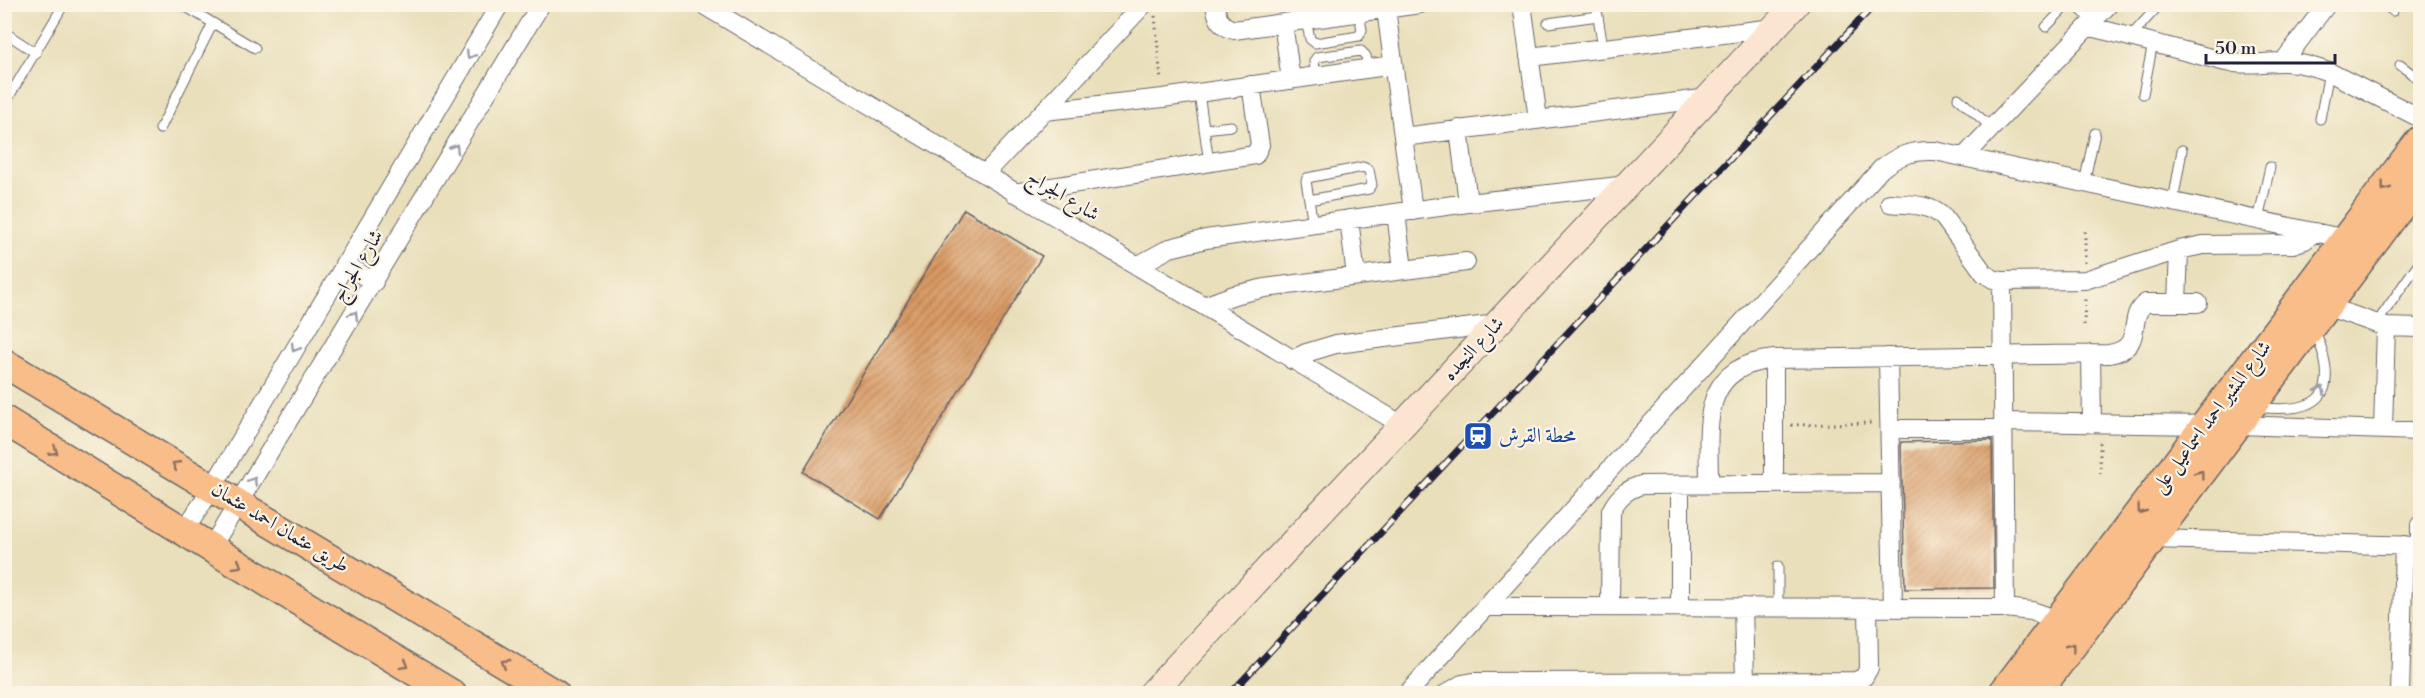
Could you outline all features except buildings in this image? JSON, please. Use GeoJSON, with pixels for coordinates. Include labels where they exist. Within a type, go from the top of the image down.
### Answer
{"type":"FeatureCollection","features":[{"type":"Feature","properties":{"kind":"main road","name":"شارع المشير احمد اسماعيل على"},"geometry":{"type":"LineString","coordinates":[[2019,693],[2151,539],[2319,315],[2356,246],[2421,140]]}},
{"type":"Feature","properties":{"kind":"main road","name":"شارع المشير احمد اسماعيل على"},"geometry":{"type":"LineString","coordinates":[[2019,693],[2058,620],[2205,425],[2356,246],[2421,181]]}},
{"type":"Feature","properties":{"kind":"main road","name":"طريق عثمان احمد عثمان"},"geometry":{"type":"LineString","coordinates":[[4,363],[555,693]]}},
{"type":"Feature","properties":{"kind":"main road"},"geometry":{"type":"LineString","coordinates":[[4,420],[211,549],[452,693]]}},
{"type":"Feature","properties":{"kind":"street","name":"شارع الجراج"},"geometry":{"type":"LineString","coordinates":[[184,531],[213,487],[500,4]]}},
{"type":"Feature","properties":{"kind":"street","name":"شارع الجراج"},"geometry":{"type":"LineString","coordinates":[[211,549],[541,4]]}},
{"type":"Feature","properties":{"kind":"street","name":"شارع الجراج"},"geometry":{"type":"LineString","coordinates":[[702,4],[1402,425]]}},
{"type":"Feature","properties":{"kind":"street"},"geometry":{"type":"LineString","coordinates":[[1215,4],[1217,18],[1234,30],[1360,10],[1420,4]]}},
{"type":"Feature","properties":{"kind":"street"},"geometry":{"type":"LineString","coordinates":[[1522,4],[1538,119]]}},
{"type":"Feature","properties":{"kind":"street","name":"شارع النجده"},"geometry":{"type":"LineString","coordinates":[[1151,693],[1796,4]]}},
{"type":"Feature","properties":{"kind":"street"},"geometry":{"type":"LineString","coordinates":[[2081,4],[2092,22],[2130,37],[2236,64],[2299,63],[2329,72],[2421,118]]}},
{"type":"Feature","properties":{"kind":"street"},"geometry":{"type":"LineString","coordinates":[[1964,157],[2109,4]]}},
{"type":"Feature","properties":{"kind":"street"},"geometry":{"type":"LineString","coordinates":[[2283,62],[2327,4]]}},
{"type":"Feature","properties":{"kind":"street"},"geometry":{"type":"LineString","coordinates":[[1386,9],[1403,137],[1405,212],[1403,270]]}},
{"type":"Feature","properties":{"kind":"street"},"geometry":{"type":"LineString","coordinates":[[985,174],[1044,111],[1150,10]]}},
{"type":"Feature","properties":{"kind":"street"},"geometry":{"type":"LineString","coordinates":[[1283,23],[1291,80]]}},
{"type":"Feature","properties":{"kind":"street"},"geometry":{"type":"LineString","coordinates":[[1529,57],[1774,28]]}},
{"type":"Feature","properties":{"kind":"street"},"geometry":{"type":"LineString","coordinates":[[1044,111],[1163,98],[1393,65]]}},
{"type":"Feature","properties":{"kind":"street"},"geometry":{"type":"LineString","coordinates":[[1014,192],[1249,157],[1259,151],[1251,86]]}},
{"type":"Feature","properties":{"kind":"street"},"geometry":{"type":"LineString","coordinates":[[1403,137],[1708,98]]}},
{"type":"Feature","properties":{"kind":"street"},"geometry":{"type":"LineString","coordinates":[[1459,129],[1468,203]]}},
{"type":"Feature","properties":{"kind":"street"},"geometry":{"type":"LineString","coordinates":[[1407,693],[1881,169],[1900,155],[1935,151],[2315,232],[2356,246]]}},
{"type":"Feature","properties":{"kind":"street"},"geometry":{"type":"LineString","coordinates":[[1137,266],[1161,252],[1188,243],[1468,203],[1628,184]]}},
{"type":"Feature","properties":{"kind":"street"},"geometry":{"type":"LineString","coordinates":[[1890,203],[1926,207],[1936,211],[1984,273],[1992,279],[2002,281],[2085,280],[2179,250],[2214,244],[2293,244],[2305,240],[2315,232]]}},
{"type":"Feature","properties":{"kind":"street"},"geometry":{"type":"LineString","coordinates":[[1349,219],[1356,276]]}},
{"type":"Feature","properties":{"kind":"street"},"geometry":{"type":"LineString","coordinates":[[2177,303],[2179,250]]}},
{"type":"Feature","properties":{"kind":"street"},"geometry":{"type":"LineString","coordinates":[[1204,306],[1249,291],[1466,262]]}},
{"type":"Feature","properties":{"kind":"street"},"geometry":{"type":"LineString","coordinates":[[344,264],[374,282]]}},
{"type":"Feature","properties":{"kind":"street"},"geometry":{"type":"LineString","coordinates":[[2002,281],[2005,608]]}},
{"type":"Feature","properties":{"kind":"street"},"geometry":{"type":"LineString","coordinates":[[1709,484],[1709,414],[1712,401],[1723,384],[1748,364],[1774,359],[2116,353],[2128,345],[2135,334],[2138,313],[2142,305],[2151,302],[2198,303]]}},
{"type":"Feature","properties":{"kind":"street"},"geometry":{"type":"LineString","coordinates":[[2319,315],[2381,325],[2421,328]]}},
{"type":"Feature","properties":{"kind":"street"},"geometry":{"type":"LineString","coordinates":[[1292,360],[1336,344],[1497,324]]}},
{"type":"Feature","properties":{"kind":"street"},"geometry":{"type":"LineString","coordinates":[[2381,325],[2383,429]]}},
{"type":"Feature","properties":{"kind":"street"},"geometry":{"type":"LineString","coordinates":[[2091,354],[2096,424]]}},
{"type":"Feature","properties":{"kind":"street"},"geometry":{"type":"LineString","coordinates":[[1888,357],[1893,608]]}},
{"type":"Feature","properties":{"kind":"street"},"geometry":{"type":"LineString","coordinates":[[1774,359],[1774,484]]}},
{"type":"Feature","properties":{"kind":"street"},"geometry":{"type":"LineString","coordinates":[[2244,416],[2301,427],[2421,430]]}},
{"type":"Feature","properties":{"kind":"street"},"geometry":{"type":"LineString","coordinates":[[1890,426],[2205,425]]}},
{"type":"Feature","properties":{"kind":"street"},"geometry":{"type":"LineString","coordinates":[[1610,607],[1610,521],[1616,501],[1622,494],[1641,485],[1891,483]]}},
{"type":"Feature","properties":{"kind":"street"},"geometry":{"type":"LineString","coordinates":[[1680,484],[1680,607]]}},
{"type":"Feature","properties":{"kind":"street"},"geometry":{"type":"LineString","coordinates":[[2400,693],[2415,546],[2421,525]]}},
{"type":"Feature","properties":{"kind":"street"},"geometry":{"type":"LineString","coordinates":[[2151,539],[2415,546]]}},
{"type":"Feature","properties":{"kind":"street"},"geometry":{"type":"LineString","coordinates":[[1485,607],[2005,608],[2032,611],[2058,620]]}},
{"type":"Feature","properties":{"kind":"street"},"geometry":{"type":"LineString","coordinates":[[1743,607],[1751,685]]}},
{"type":"Feature","properties":{"kind":"street"},"geometry":{"type":"LineString","coordinates":[[1446,693],[1462,684],[1473,682],[1570,688],[1751,685],[1784,687],[1856,681],[1864,677],[1870,664],[1868,607]]}},
{"type":"Feature","properties":{"kind":"lane"},"geometry":{"type":"LineString","coordinates":[[4,105],[64,4]]}},
{"type":"Feature","properties":{"kind":"lane"},"geometry":{"type":"LineString","coordinates":[[181,4],[255,48]]}},
{"type":"Feature","properties":{"kind":"lane"},"geometry":{"type":"LineString","coordinates":[[1596,4],[1603,48]]}},
{"type":"Feature","properties":{"kind":"lane"},"geometry":{"type":"LineString","coordinates":[[2046,27],[2068,4]]}},
{"type":"Feature","properties":{"kind":"lane"},"geometry":{"type":"LineString","coordinates":[[2130,37],[2160,4]]}},
{"type":"Feature","properties":{"kind":"lane"},"geometry":{"type":"LineString","coordinates":[[2383,4],[2393,11]]}},
{"type":"Feature","properties":{"kind":"lane"},"geometry":{"type":"LineString","coordinates":[[1548,23],[1598,16]]}},
{"type":"Feature","properties":{"kind":"lane"},"geometry":{"type":"LineString","coordinates":[[159,129],[213,23]]}},
{"type":"Feature","properties":{"kind":"lane"},"geometry":{"type":"LineString","coordinates":[[4,32],[36,53]]}},
{"type":"Feature","properties":{"kind":"lane"},"geometry":{"type":"LineString","coordinates":[[2143,94],[2153,43]]}},
{"type":"Feature","properties":{"kind":"lane"},"geometry":{"type":"LineString","coordinates":[[2400,66],[2421,80]]}},
{"type":"Feature","properties":{"kind":"lane"},"geometry":{"type":"LineString","coordinates":[[2320,119],[2329,72]]}},
{"type":"Feature","properties":{"kind":"lane"},"geometry":{"type":"LineString","coordinates":[[1199,93],[1209,163]]}},
{"type":"Feature","properties":{"kind":"lane"},"geometry":{"type":"LineString","coordinates":[[1958,98],[1992,128]]}},
{"type":"Feature","properties":{"kind":"lane"},"geometry":{"type":"LineString","coordinates":[[1204,129],[1232,126]]}},
{"type":"Feature","properties":{"kind":"lane"},"geometry":{"type":"LineString","coordinates":[[2084,183],[2094,133]]}},
{"type":"Feature","properties":{"kind":"lane"},"geometry":{"type":"LineString","coordinates":[[2173,202],[2182,150]]}},
{"type":"Feature","properties":{"kind":"lane"},"geometry":{"type":"LineString","coordinates":[[1309,200],[1370,189],[1372,185],[1369,170],[1363,167],[1308,176],[1306,181],[1309,200],[1313,225]]}},
{"type":"Feature","properties":{"kind":"lane"},"geometry":{"type":"LineString","coordinates":[[2258,220],[2270,167]]}},
{"type":"Feature","properties":{"kind":"lane"},"geometry":{"type":"LineString","coordinates":[[2381,325],[2421,261]]}},
{"type":"Feature","properties":{"kind":"lane"},"geometry":{"type":"LineString","coordinates":[[2244,416],[2301,408],[2314,403],[2323,393],[2326,380],[2319,315]]}},
{"type":"Feature","properties":{"kind":"lane"},"geometry":{"type":"LineString","coordinates":[[2301,408],[2301,427]]}},
{"type":"Feature","properties":{"kind":"lane"},"geometry":{"type":"LineString","coordinates":[[1778,566],[1778,607]]}},
{"type":"Feature","properties":{"kind":"path"},"geometry":{"type":"LineString","coordinates":[[1150,10],[1163,98]]}},
{"type":"Feature","properties":{"kind":"path"},"geometry":{"type":"LineString","coordinates":[[2096,424],[2100,474]]}},
{"type":"Feature","properties":{"kind":"path"},"geometry":{"type":"LineString","coordinates":[[1774,425],[1890,426]]}},
{"type":"Feature","properties":{"kind":"railway"},"geometry":{"type":"LineString","coordinates":[[1230,694],[1875,4]]}},
{"type":"Feature","properties":{"kind":"place","name":"محطة القرش"},"geometry":{"type":"Point","coordinates":[1478,436]}}]}
